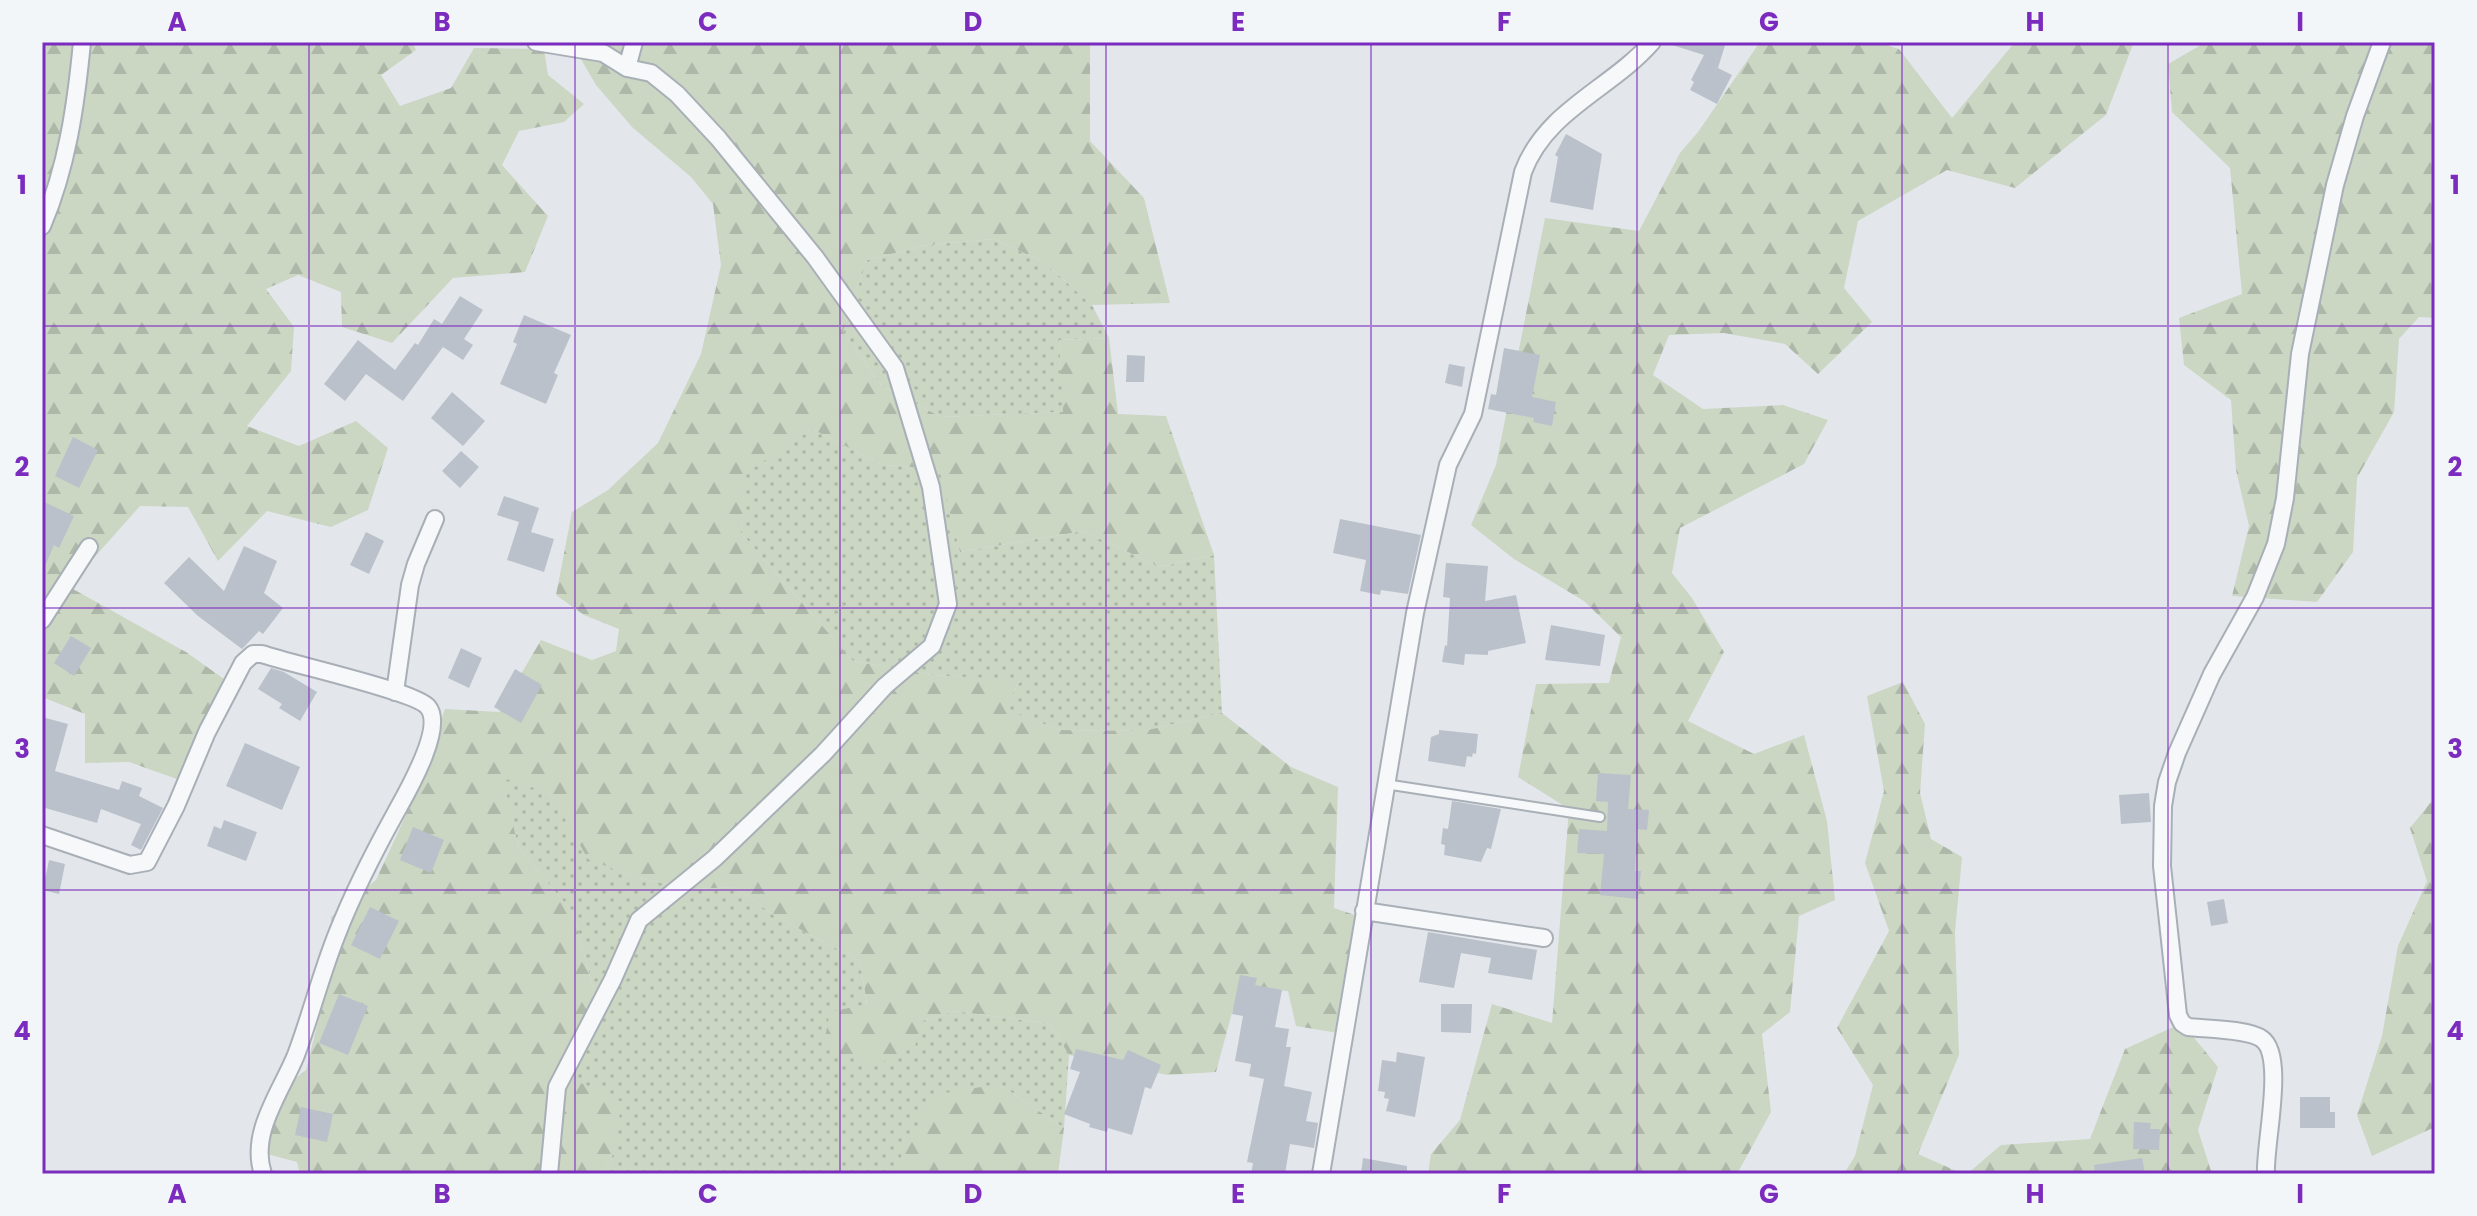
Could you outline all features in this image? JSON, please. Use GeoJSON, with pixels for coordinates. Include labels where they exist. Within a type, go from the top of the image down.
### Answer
{"type":"FeatureCollection","features":[{"type":"Feature","properties":{"kind":"street"},"geometry":{"type":"LineString","coordinates":[[42,226],[53,201],[68,144],[82,42]]}},
{"type":"Feature","properties":{"kind":"street"},"geometry":{"type":"LineString","coordinates":[[536,42],[603,53],[627,68],[651,73],[677,94],[718,138],[815,257],[895,368],[931,487],[948,604],[932,646],[885,686],[823,754],[715,858],[639,920],[613,979],[557,1087],[549,1174]]}},
{"type":"Feature","properties":{"kind":"street"},"geometry":{"type":"LineString","coordinates":[[627,68],[634,42]]}},
{"type":"Feature","properties":{"kind":"street"},"geometry":{"type":"LineString","coordinates":[[1321,1174],[1415,613],[1448,465],[1473,414],[1523,172],[1531,153],[1554,123],[1644,52],[1652,42]]}},
{"type":"Feature","properties":{"kind":"street"},"geometry":{"type":"LineString","coordinates":[[2266,1174],[2273,1089],[2269,1047],[2255,1035],[2188,1027],[2178,1015],[2162,866],[2163,806],[2177,753],[2212,674],[2255,597],[2276,544],[2285,498],[2300,354],[2312,292],[2335,185],[2355,116],[2382,42]]}},
{"type":"Feature","properties":{"kind":"street"},"geometry":{"type":"LineString","coordinates":[[395,692],[410,585],[435,519]]}},
{"type":"Feature","properties":{"kind":"street"},"geometry":{"type":"LineString","coordinates":[[42,620],[89,547]]}},
{"type":"Feature","properties":{"kind":"street"},"geometry":{"type":"LineString","coordinates":[[42,835],[130,865],[147,862],[176,806],[207,732],[243,663],[253,654],[395,692],[426,705],[431,711],[431,730],[417,772],[337,933],[295,1056],[263,1131],[259,1144],[263,1174]]}},
{"type":"Feature","properties":{"kind":"street"},"geometry":{"type":"LineString","coordinates":[[1364,911],[1544,938]]}},
{"type":"Feature","properties":{"kind":"lane"},"geometry":{"type":"LineString","coordinates":[[1385,784],[1600,817]]}},
{"type":"Feature","properties":{"kind":"green space"},"geometry":{"type":"Polygon","coordinates":[[[42,42],[412,42],[416,50],[381,75],[400,106],[451,88],[474,48],[544,49],[548,75],[584,104],[564,122],[519,131],[502,165],[548,216],[525,272],[453,278],[392,343],[342,327],[341,292],[298,275],[266,289],[294,327],[291,371],[247,426],[299,446],[356,421],[388,448],[368,510],[331,527],[267,511],[218,561],[188,507],[140,506],[92,560],[73,589],[186,652],[238,689],[191,784],[129,762],[85,763],[85,714],[42,697],[42,42]]]}},
{"type":"Feature","properties":{"kind":"green space"},"geometry":{"type":"Polygon","coordinates":[[[571,42],[1090,43],[1090,141],[1144,198],[1170,303],[1092,305],[1045,263],[994,239],[927,245],[867,260],[843,331],[881,385],[941,417],[1063,412],[1059,340],[1109,338],[1118,414],[1166,416],[1214,555],[1160,567],[1083,531],[960,552],[939,469],[883,465],[812,429],[746,473],[741,533],[853,661],[933,675],[1020,680],[1004,709],[1060,730],[1143,731],[1222,713],[1291,767],[1338,787],[1334,908],[1364,918],[1344,1034],[1296,1026],[1288,991],[1239,987],[1216,1072],[1168,1075],[1069,1055],[1050,1024],[955,1011],[922,1021],[915,1046],[877,1065],[823,1048],[830,1012],[867,1004],[860,961],[775,916],[735,887],[693,889],[634,877],[588,859],[550,793],[503,778],[518,847],[573,913],[594,992],[570,1078],[622,1102],[612,1158],[602,1174],[300,1174],[297,1162],[256,1151],[263,1104],[306,1070],[331,970],[331,917],[376,880],[411,804],[445,709],[499,712],[541,640],[592,660],[616,651],[619,629],[584,615],[556,595],[572,512],[608,490],[658,443],[701,354],[721,265],[713,204],[691,177],[632,127],[596,85],[571,42]]]}},
{"type":"Feature","properties":{"kind":"green space"},"geometry":{"type":"Polygon","coordinates":[[[1760,42],[1877,42],[1899,49],[1952,118],[2015,42],[2134,42],[2106,115],[2015,188],[1947,170],[1858,221],[1844,288],[1872,322],[1818,374],[1785,344],[1724,333],[1669,335],[1653,375],[1703,409],[1783,405],[1828,420],[1804,464],[1680,528],[1672,573],[1692,598],[1724,652],[1688,721],[1754,754],[1804,735],[1827,821],[1835,900],[1799,916],[1790,1012],[1762,1034],[1771,1112],[1737,1174],[1428,1174],[1431,1154],[1460,1120],[1492,1004],[1552,1023],[1569,809],[1518,777],[1536,684],[1609,683],[1621,637],[1584,601],[1514,559],[1471,525],[1496,465],[1545,218],[1639,231],[1680,153],[1760,42]]]}},
{"type":"Feature","properties":{"kind":"green space"},"geometry":{"type":"Polygon","coordinates":[[[2206,42],[2435,42],[2435,318],[2419,317],[2399,339],[2394,412],[2357,478],[2353,552],[2317,602],[2232,596],[2249,526],[2236,470],[2231,400],[2184,365],[2179,318],[2242,294],[2230,168],[2172,112],[2168,64],[2206,42]]]}},
{"type":"Feature","properties":{"kind":"green space"},"geometry":{"type":"Polygon","coordinates":[[[994,239],[1045,263],[1092,305],[1109,338],[1059,340],[1064,412],[941,417],[881,385],[843,331],[867,260],[927,245],[994,239]]]}},
{"type":"Feature","properties":{"kind":"green space"},"geometry":{"type":"Polygon","coordinates":[[[812,429],[883,465],[940,469],[960,552],[1083,531],[1160,567],[1214,555],[1222,713],[1143,731],[1060,730],[1003,709],[1020,681],[933,675],[853,661],[741,533],[745,473],[812,429]]]}},
{"type":"Feature","properties":{"kind":"green space"},"geometry":{"type":"Polygon","coordinates":[[[1903,682],[1925,724],[1920,793],[1931,839],[1962,857],[1955,932],[1959,1055],[1918,1154],[1963,1174],[1844,1174],[1855,1156],[1873,1085],[1837,1028],[1889,931],[1865,863],[1884,791],[1867,696],[1903,682]]]}},
{"type":"Feature","properties":{"kind":"green space"},"geometry":{"type":"Polygon","coordinates":[[[502,777],[550,793],[589,859],[634,877],[693,889],[735,887],[775,916],[860,961],[867,1005],[922,1021],[955,1011],[1050,1024],[1069,1055],[1064,1128],[999,1084],[895,1170],[902,1174],[602,1174],[612,1158],[570,1078],[594,992],[573,913],[518,847],[502,777]]]}},
{"type":"Feature","properties":{"kind":"green space"},"geometry":{"type":"Polygon","coordinates":[[[2435,797],[2435,1127],[2372,1156],[2357,1115],[2382,1036],[2398,946],[2427,881],[2410,828],[2435,797]]]}},
{"type":"Feature","properties":{"kind":"green space"},"geometry":{"type":"Polygon","coordinates":[[[2182,1023],[2218,1067],[2198,1130],[2212,1174],[1967,1174],[2001,1145],[2090,1139],[2125,1049],[2182,1023]]]}},
{"type":"Feature","properties":{"kind":"green space"},"geometry":{"type":"Polygon","coordinates":[[[999,1084],[1064,1128],[1058,1174],[902,1174],[894,1170],[933,1095],[999,1084]]]}},
{"type":"Feature","properties":{"kind":"building"},"geometry":{"type":"Polygon","coordinates":[[[1672,42],[1726,42],[1718,68],[1732,75],[1717,104],[1690,90],[1694,82],[1691,80],[1704,55],[1672,45],[1672,42]]]}},
{"type":"Feature","properties":{"kind":"building"},"geometry":{"type":"Polygon","coordinates":[[[1566,134],[1602,154],[1593,210],[1550,202],[1558,157],[1555,155],[1566,134]]]}},
{"type":"Feature","properties":{"kind":"building"},"geometry":{"type":"Polygon","coordinates":[[[460,296],[483,310],[464,339],[473,345],[463,360],[443,347],[403,401],[366,374],[345,401],[324,384],[358,340],[395,370],[415,343],[418,345],[434,319],[442,324],[460,296]]]}},
{"type":"Feature","properties":{"kind":"building"},"geometry":{"type":"Polygon","coordinates":[[[524,315],[571,335],[554,373],[558,375],[546,404],[500,384],[517,344],[513,342],[524,315]]]}},
{"type":"Feature","properties":{"kind":"building"},"geometry":{"type":"Polygon","coordinates":[[[1504,348],[1540,355],[1532,397],[1556,402],[1552,426],[1533,422],[1534,418],[1488,409],[1491,394],[1496,395],[1504,348]]]}},
{"type":"Feature","properties":{"kind":"building"},"geometry":{"type":"Polygon","coordinates":[[[1127,355],[1145,356],[1144,382],[1126,382],[1127,355]]]}},
{"type":"Feature","properties":{"kind":"building"},"geometry":{"type":"Polygon","coordinates":[[[1449,364],[1465,367],[1462,387],[1445,383],[1449,364]]]}},
{"type":"Feature","properties":{"kind":"building"},"geometry":{"type":"Polygon","coordinates":[[[452,392],[485,421],[463,446],[431,418],[452,392]]]}},
{"type":"Feature","properties":{"kind":"building"},"geometry":{"type":"Polygon","coordinates":[[[73,437],[98,450],[79,488],[55,476],[73,437]]]}},
{"type":"Feature","properties":{"kind":"building"},"geometry":{"type":"Polygon","coordinates":[[[461,451],[479,467],[460,488],[442,471],[461,451]]]}},
{"type":"Feature","properties":{"kind":"building"},"geometry":{"type":"Polygon","coordinates":[[[504,496],[539,508],[531,532],[554,539],[544,572],[507,560],[519,522],[497,515],[504,496]]]}},
{"type":"Feature","properties":{"kind":"building"},"geometry":{"type":"Polygon","coordinates":[[[42,501],[74,516],[59,548],[54,545],[42,573],[42,501]]]}},
{"type":"Feature","properties":{"kind":"building"},"geometry":{"type":"Polygon","coordinates":[[[1340,519],[1421,535],[1408,594],[1381,590],[1380,595],[1360,591],[1366,560],[1333,553],[1340,519]]]}},
{"type":"Feature","properties":{"kind":"building"},"geometry":{"type":"Polygon","coordinates":[[[366,532],[384,541],[369,574],[350,565],[366,532]]]}},
{"type":"Feature","properties":{"kind":"building"},"geometry":{"type":"Polygon","coordinates":[[[244,546],[277,561],[264,593],[283,608],[263,634],[259,631],[242,649],[198,616],[164,583],[189,557],[224,591],[244,546]]]}},
{"type":"Feature","properties":{"kind":"building"},"geometry":{"type":"Polygon","coordinates":[[[1446,563],[1488,566],[1485,601],[1516,595],[1526,643],[1488,651],[1488,655],[1465,654],[1464,665],[1442,662],[1447,646],[1450,598],[1443,597],[1446,563]]]}},
{"type":"Feature","properties":{"kind":"building"},"geometry":{"type":"Polygon","coordinates":[[[1551,625],[1605,635],[1600,666],[1545,660],[1551,625]]]}},
{"type":"Feature","properties":{"kind":"building"},"geometry":{"type":"Polygon","coordinates":[[[71,636],[91,648],[74,676],[54,663],[71,636]]]}},
{"type":"Feature","properties":{"kind":"building"},"geometry":{"type":"Polygon","coordinates":[[[461,648],[482,658],[469,688],[448,678],[461,648]]]}},
{"type":"Feature","properties":{"kind":"building"},"geometry":{"type":"Polygon","coordinates":[[[271,668],[284,672],[317,692],[300,721],[279,708],[282,704],[258,689],[271,668]]]}},
{"type":"Feature","properties":{"kind":"building"},"geometry":{"type":"Polygon","coordinates":[[[515,669],[542,685],[521,723],[494,707],[515,669]]]}},
{"type":"Feature","properties":{"kind":"building"},"geometry":{"type":"Polygon","coordinates":[[[42,717],[68,724],[55,771],[119,790],[122,781],[142,788],[139,796],[163,808],[141,850],[131,845],[141,824],[101,809],[97,823],[42,807],[42,717]]]}},
{"type":"Feature","properties":{"kind":"building"},"geometry":{"type":"Polygon","coordinates":[[[1439,730],[1478,734],[1476,754],[1467,756],[1465,767],[1428,761],[1431,737],[1439,734],[1439,730]]]}},
{"type":"Feature","properties":{"kind":"building"},"geometry":{"type":"Polygon","coordinates":[[[245,743],[300,767],[282,810],[226,786],[245,743]]]}},
{"type":"Feature","properties":{"kind":"building"},"geometry":{"type":"Polygon","coordinates":[[[1598,773],[1631,775],[1628,809],[1649,810],[1647,830],[1637,829],[1635,871],[1641,871],[1638,899],[1600,895],[1604,854],[1577,853],[1579,829],[1607,831],[1608,802],[1596,801],[1598,773]]]}},
{"type":"Feature","properties":{"kind":"building"},"geometry":{"type":"Polygon","coordinates":[[[2149,793],[2151,822],[2121,824],[2119,795],[2149,793]]]}},
{"type":"Feature","properties":{"kind":"building"},"geometry":{"type":"Polygon","coordinates":[[[1452,801],[1501,809],[1491,849],[1487,848],[1481,862],[1444,855],[1445,845],[1441,844],[1443,828],[1448,829],[1452,801]]]}},
{"type":"Feature","properties":{"kind":"building"},"geometry":{"type":"Polygon","coordinates":[[[224,820],[257,832],[246,861],[207,846],[214,826],[221,829],[224,820]]]}},
{"type":"Feature","properties":{"kind":"building"},"geometry":{"type":"Polygon","coordinates":[[[413,827],[444,840],[431,873],[400,860],[413,827]]]}},
{"type":"Feature","properties":{"kind":"building"},"geometry":{"type":"Polygon","coordinates":[[[49,860],[65,864],[59,894],[43,890],[49,860]]]}},
{"type":"Feature","properties":{"kind":"building"},"geometry":{"type":"Polygon","coordinates":[[[2224,899],[2228,923],[2211,926],[2207,902],[2224,899]]]}},
{"type":"Feature","properties":{"kind":"building"},"geometry":{"type":"Polygon","coordinates":[[[370,907],[399,921],[380,959],[351,945],[370,907]]]}},
{"type":"Feature","properties":{"kind":"building"},"geometry":{"type":"Polygon","coordinates":[[[1428,932],[1537,950],[1532,980],[1488,973],[1491,958],[1461,953],[1454,988],[1419,982],[1428,932]]]}},
{"type":"Feature","properties":{"kind":"building"},"geometry":{"type":"Polygon","coordinates":[[[1240,975],[1257,978],[1255,985],[1282,990],[1275,1027],[1289,1029],[1286,1047],[1291,1047],[1284,1086],[1312,1092],[1306,1121],[1318,1123],[1314,1148],[1290,1144],[1285,1174],[1251,1174],[1253,1163],[1247,1162],[1264,1079],[1249,1076],[1251,1064],[1235,1061],[1243,1016],[1232,1014],[1240,975]]]}},
{"type":"Feature","properties":{"kind":"building"},"geometry":{"type":"Polygon","coordinates":[[[339,994],[368,1006],[348,1055],[319,1043],[339,994]]]}},
{"type":"Feature","properties":{"kind":"building"},"geometry":{"type":"Polygon","coordinates":[[[1441,1004],[1472,1004],[1471,1033],[1441,1032],[1441,1004]]]}},
{"type":"Feature","properties":{"kind":"building"},"geometry":{"type":"Polygon","coordinates":[[[1076,1049],[1123,1060],[1128,1050],[1161,1065],[1151,1089],[1145,1087],[1132,1135],[1108,1128],[1107,1132],[1089,1127],[1090,1124],[1064,1114],[1080,1072],[1070,1069],[1076,1049]]]}},
{"type":"Feature","properties":{"kind":"building"},"geometry":{"type":"Polygon","coordinates":[[[1397,1052],[1425,1057],[1415,1117],[1386,1111],[1389,1099],[1384,1098],[1385,1092],[1378,1091],[1382,1060],[1396,1062],[1397,1052]]]}},
{"type":"Feature","properties":{"kind":"building"},"geometry":{"type":"Polygon","coordinates":[[[2300,1097],[2330,1097],[2330,1112],[2335,1112],[2335,1128],[2300,1128],[2300,1097]]]}},
{"type":"Feature","properties":{"kind":"building"},"geometry":{"type":"Polygon","coordinates":[[[301,1107],[333,1114],[327,1142],[295,1135],[301,1107]]]}},
{"type":"Feature","properties":{"kind":"building"},"geometry":{"type":"Polygon","coordinates":[[[2134,1122],[2151,1123],[2150,1129],[2160,1129],[2159,1150],[2133,1149],[2134,1122]]]}},
{"type":"Feature","properties":{"kind":"building"},"geometry":{"type":"Polygon","coordinates":[[[1363,1158],[1407,1166],[1407,1174],[1361,1174],[1363,1158]]]}},
{"type":"Feature","properties":{"kind":"building"},"geometry":{"type":"Polygon","coordinates":[[[2142,1158],[2145,1174],[2095,1174],[2094,1165],[2142,1158]]]}}]}
